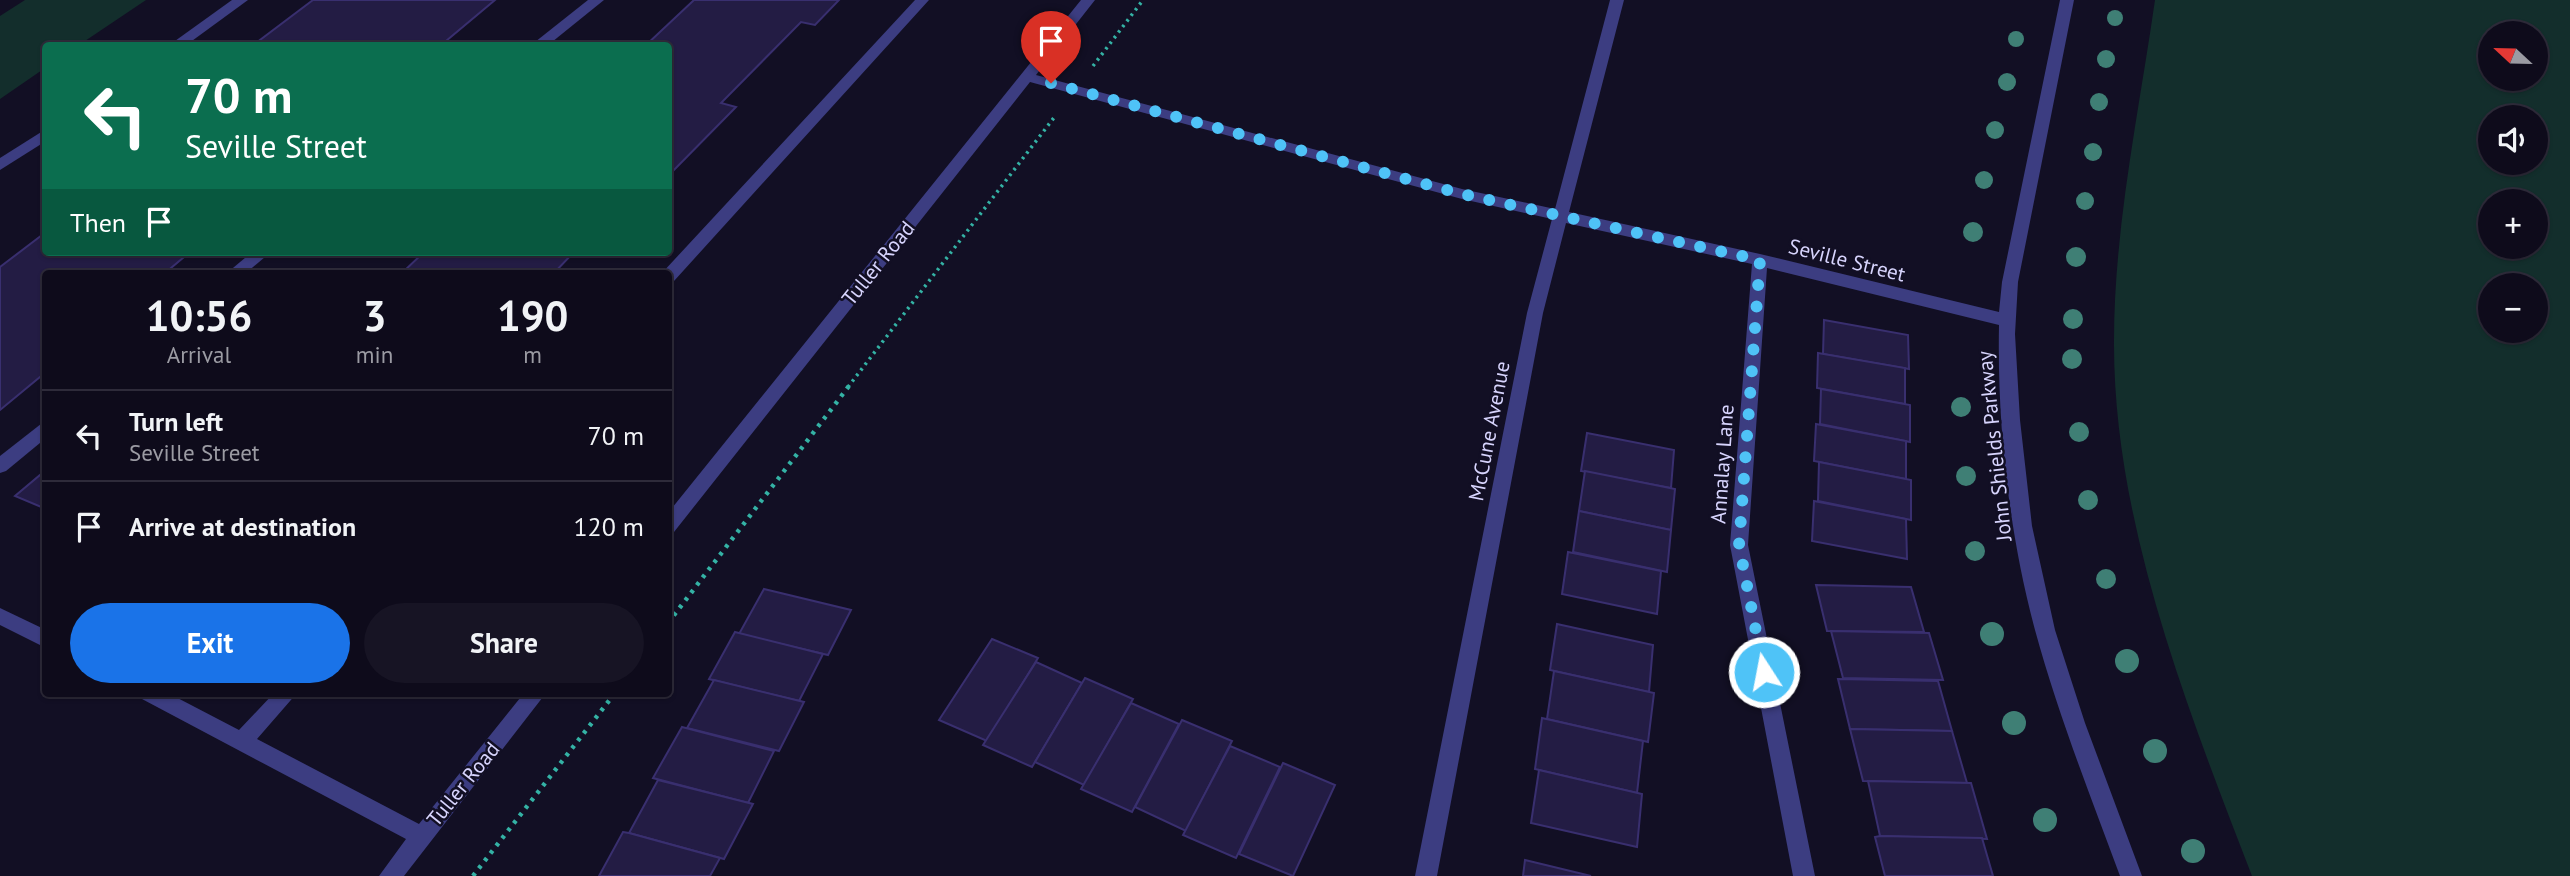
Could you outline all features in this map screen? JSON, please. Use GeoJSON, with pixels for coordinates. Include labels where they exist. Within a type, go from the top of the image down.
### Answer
{"type":"FeatureCollection","features":[{"type":"Feature","properties":{"kind":"street"},"geometry":{"type":"LineString","coordinates":[[181,42],[241,0]]}},
{"type":"Feature","properties":{"kind":"street"},"geometry":{"type":"LineString","coordinates":[[542,42],[597,0]]}},
{"type":"Feature","properties":{"kind":"street"},"geometry":{"type":"LineString","coordinates":[[672,273],[922,0]]}},
{"type":"Feature","properties":{"kind":"street","name":"Tuller Road"},"geometry":{"type":"LineString","coordinates":[[672,522],[1088,0]]}},
{"type":"Feature","properties":{"kind":"street","name":"McCune Avenue"},"geometry":{"type":"LineString","coordinates":[[1426,876],[1535,313],[1617,0]]}},
{"type":"Feature","properties":{"kind":"street","name":"John Shields Parkway"},"geometry":{"type":"LineString","coordinates":[[2067,0],[2037,142],[2005,320],[2018,495],[2045,628],[2085,753],[2131,876]]}},
{"type":"Feature","properties":{"kind":"street","name":"Seville Street"},"geometry":{"type":"LineString","coordinates":[[1027,77],[1462,194],[1760,260],[2005,320]]}},
{"type":"Feature","properties":{"kind":"street"},"geometry":{"type":"LineString","coordinates":[[0,165],[42,137]]}},
{"type":"Feature","properties":{"kind":"street"},"geometry":{"type":"LineString","coordinates":[[239,270],[258,256]]}},
{"type":"Feature","properties":{"kind":"street","name":"Annalay Lane"},"geometry":{"type":"LineString","coordinates":[[1760,260],[1739,545],[1804,876]]}},
{"type":"Feature","properties":{"kind":"street"},"geometry":{"type":"LineString","coordinates":[[0,466],[42,430]]}},
{"type":"Feature","properties":{"kind":"street"},"geometry":{"type":"LineString","coordinates":[[0,616],[42,638]]}},
{"type":"Feature","properties":{"kind":"street"},"geometry":{"type":"LineString","coordinates":[[157,697],[421,836]]}},
{"type":"Feature","properties":{"kind":"street"},"geometry":{"type":"LineString","coordinates":[[243,740],[283,697]]}},
{"type":"Feature","properties":{"kind":"street","name":"Tuller Road"},"geometry":{"type":"LineString","coordinates":[[390,876],[533,697]]}},
{"type":"Feature","properties":{"kind":"path"},"geometry":{"type":"LineString","coordinates":[[672,618],[1143,0]]}},
{"type":"Feature","properties":{"kind":"path"},"geometry":{"type":"LineString","coordinates":[[473,876],[612,697]]}},
{"type":"Feature","properties":{"kind":"green space"},"geometry":{"type":"Polygon","coordinates":[[[25,0],[146,0],[83,42],[42,42],[42,70],[0,99],[0,16],[25,0]]]}},
{"type":"Feature","properties":{"kind":"green space"},"geometry":{"type":"Polygon","coordinates":[[[2155,0],[2570,0],[2570,876],[2252,876],[2180,681],[2140,546],[2126,478],[2117,409],[2114,341],[2118,255],[2128,170],[2155,0]]]}},
{"type":"Feature","properties":{"kind":"building"},"geometry":{"type":"Polygon","coordinates":[[[313,0],[495,0],[445,42],[257,42],[313,0]]]}},
{"type":"Feature","properties":{"kind":"building"},"geometry":{"type":"Polygon","coordinates":[[[694,0],[839,0],[815,25],[801,22],[721,103],[736,107],[672,172],[672,42],[649,42],[694,0]]]}},
{"type":"Feature","properties":{"kind":"building"},"geometry":{"type":"Polygon","coordinates":[[[42,235],[42,256],[185,256],[169,270],[42,270],[42,375],[0,410],[0,267],[42,235]]]}},
{"type":"Feature","properties":{"kind":"building"},"geometry":{"type":"Polygon","coordinates":[[[420,256],[570,256],[557,270],[405,270],[420,256]]]}},
{"type":"Feature","properties":{"kind":"building"},"geometry":{"type":"Polygon","coordinates":[[[1824,320],[1908,335],[1909,369],[1823,354],[1824,320]]]}},
{"type":"Feature","properties":{"kind":"building"},"geometry":{"type":"Polygon","coordinates":[[[1818,353],[1905,368],[1905,404],[1817,388],[1818,353]]]}},
{"type":"Feature","properties":{"kind":"building"},"geometry":{"type":"Polygon","coordinates":[[[1821,389],[1910,405],[1910,442],[1820,424],[1821,389]]]}},
{"type":"Feature","properties":{"kind":"building"},"geometry":{"type":"Polygon","coordinates":[[[1816,424],[1906,441],[1906,479],[1814,461],[1816,424]]]}},
{"type":"Feature","properties":{"kind":"building"},"geometry":{"type":"Polygon","coordinates":[[[1587,433],[1674,450],[1671,488],[1581,471],[1587,433]]]}},
{"type":"Feature","properties":{"kind":"building"},"geometry":{"type":"Polygon","coordinates":[[[1819,462],[1911,480],[1911,520],[1818,501],[1819,462]]]}},
{"type":"Feature","properties":{"kind":"building"},"geometry":{"type":"Polygon","coordinates":[[[1585,471],[1675,489],[1671,530],[1579,511],[1585,471]]]}},
{"type":"Feature","properties":{"kind":"building"},"geometry":{"type":"Polygon","coordinates":[[[42,473],[42,507],[15,496],[42,473]]]}},
{"type":"Feature","properties":{"kind":"building"},"geometry":{"type":"Polygon","coordinates":[[[1814,501],[1906,519],[1907,559],[1812,541],[1814,501]]]}},
{"type":"Feature","properties":{"kind":"building"},"geometry":{"type":"Polygon","coordinates":[[[1579,511],[1671,530],[1667,572],[1573,552],[1579,511]]]}},
{"type":"Feature","properties":{"kind":"building"},"geometry":{"type":"Polygon","coordinates":[[[1568,552],[1661,571],[1657,614],[1562,594],[1568,552]]]}},
{"type":"Feature","properties":{"kind":"building"},"geometry":{"type":"Polygon","coordinates":[[[1816,585],[1911,587],[1924,632],[1827,631],[1816,585]]]}},
{"type":"Feature","properties":{"kind":"building"},"geometry":{"type":"Polygon","coordinates":[[[764,589],[851,610],[828,655],[739,634],[764,589]]]}},
{"type":"Feature","properties":{"kind":"building"},"geometry":{"type":"Polygon","coordinates":[[[1557,624],[1653,645],[1649,692],[1550,670],[1557,624]]]}},
{"type":"Feature","properties":{"kind":"building"},"geometry":{"type":"Polygon","coordinates":[[[1831,631],[1929,633],[1943,680],[1843,678],[1831,631]]]}},
{"type":"Feature","properties":{"kind":"building"},"geometry":{"type":"Polygon","coordinates":[[[735,632],[823,654],[799,701],[709,679],[735,632]]]}},
{"type":"Feature","properties":{"kind":"building"},"geometry":{"type":"Polygon","coordinates":[[[992,639],[1038,658],[987,741],[939,720],[992,639]]]}},
{"type":"Feature","properties":{"kind":"building"},"geometry":{"type":"Polygon","coordinates":[[[1036,662],[1082,683],[1032,767],[983,745],[1036,662]]]}},
{"type":"Feature","properties":{"kind":"building"},"geometry":{"type":"Polygon","coordinates":[[[1554,671],[1654,693],[1648,742],[1547,719],[1554,671]]]}},
{"type":"Feature","properties":{"kind":"building"},"geometry":{"type":"Polygon","coordinates":[[[1085,678],[1133,699],[1084,785],[1035,762],[1085,678]]]}},
{"type":"Feature","properties":{"kind":"building"},"geometry":{"type":"Polygon","coordinates":[[[1838,679],[1938,681],[1952,731],[1850,729],[1838,679]]]}},
{"type":"Feature","properties":{"kind":"building"},"geometry":{"type":"Polygon","coordinates":[[[714,680],[804,702],[779,751],[687,728],[714,680]]]}},
{"type":"Feature","properties":{"kind":"building"},"geometry":{"type":"Polygon","coordinates":[[[1131,703],[1179,724],[1132,812],[1081,789],[1131,703]]]}},
{"type":"Feature","properties":{"kind":"building"},"geometry":{"type":"Polygon","coordinates":[[[1542,718],[1643,741],[1637,793],[1535,769],[1542,718]]]}},
{"type":"Feature","properties":{"kind":"building"},"geometry":{"type":"Polygon","coordinates":[[[1182,720],[1232,741],[1186,831],[1135,807],[1182,720]]]}},
{"type":"Feature","properties":{"kind":"building"},"geometry":{"type":"Polygon","coordinates":[[[682,727],[774,751],[748,803],[653,778],[682,727]]]}},
{"type":"Feature","properties":{"kind":"building"},"geometry":{"type":"Polygon","coordinates":[[[1850,729],[1952,731],[1967,783],[1863,781],[1850,729]]]}},
{"type":"Feature","properties":{"kind":"building"},"geometry":{"type":"Polygon","coordinates":[[[1230,746],[1280,767],[1236,858],[1183,835],[1230,746]]]}},
{"type":"Feature","properties":{"kind":"building"},"geometry":{"type":"Polygon","coordinates":[[[1283,763],[1335,785],[1293,876],[1239,854],[1283,763]]]}},
{"type":"Feature","properties":{"kind":"building"},"geometry":{"type":"Polygon","coordinates":[[[1539,770],[1642,794],[1637,847],[1531,823],[1539,770]]]}},
{"type":"Feature","properties":{"kind":"building"},"geometry":{"type":"Polygon","coordinates":[[[658,780],[753,804],[724,859],[629,833],[658,780]]]}},
{"type":"Feature","properties":{"kind":"building"},"geometry":{"type":"Polygon","coordinates":[[[1868,781],[1971,783],[1987,839],[1880,836],[1868,781]]]}},
{"type":"Feature","properties":{"kind":"building"},"geometry":{"type":"Polygon","coordinates":[[[623,832],[720,858],[710,876],[599,876],[623,832]]]}},
{"type":"Feature","properties":{"kind":"building"},"geometry":{"type":"Polygon","coordinates":[[[1875,837],[1982,838],[1993,876],[1885,876],[1875,837]]]}},
{"type":"Feature","properties":{"kind":"building"},"geometry":{"type":"Polygon","coordinates":[[[1525,860],[1591,876],[1523,876],[1525,860]]]}},
{"type":"Feature","properties":{"kind":"route"},"geometry":{"type":"LineString","coordinates":[[1051,83],[1462,194],[1760,260],[1739,545],[1764,672]]}}]}
